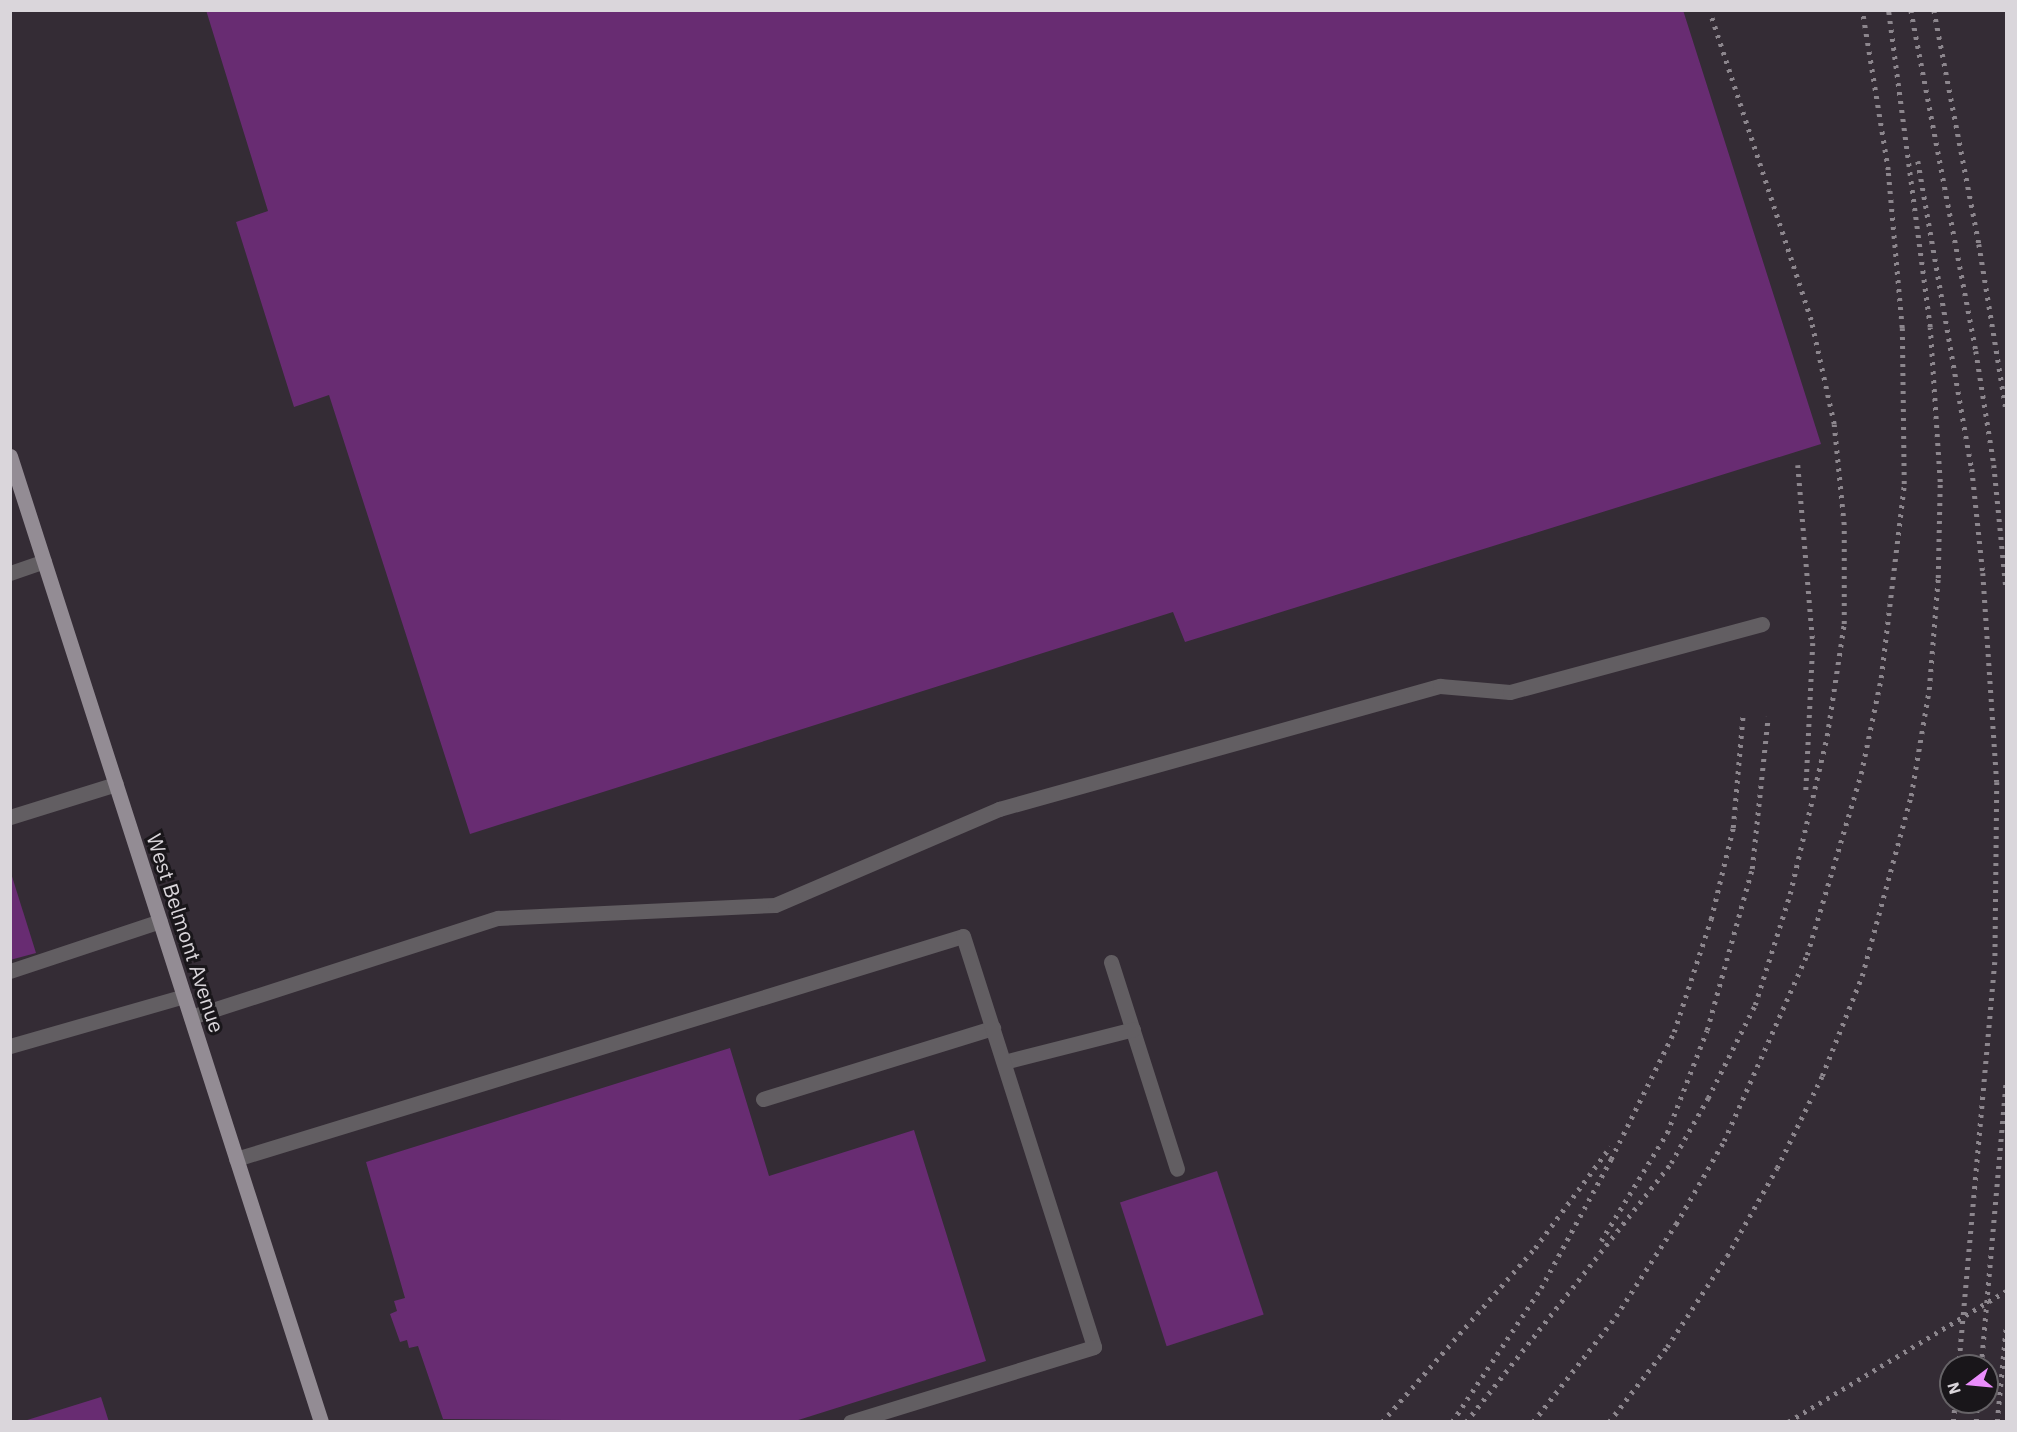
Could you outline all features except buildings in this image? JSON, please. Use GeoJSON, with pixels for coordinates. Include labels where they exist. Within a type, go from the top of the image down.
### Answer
{"type":"FeatureCollection","features":[{"type":"Feature","properties":{"kind":"main road","name":"West Belmont Avenue"},"geometry":{"type":"LineString","coordinates":[[10,456],[321,1422]]}},
{"type":"Feature","properties":{"kind":"lane"},"geometry":{"type":"LineString","coordinates":[[10,573],[44,561]]}},
{"type":"Feature","properties":{"kind":"lane"},"geometry":{"type":"LineString","coordinates":[[191,1017],[498,918],[775,905],[1011,806],[1440,686],[1510,692],[1762,624]]}},
{"type":"Feature","properties":{"kind":"lane"},"geometry":{"type":"LineString","coordinates":[[10,817],[116,784]]}},
{"type":"Feature","properties":{"kind":"lane"},"geometry":{"type":"LineString","coordinates":[[10,971],[160,921]]}},
{"type":"Feature","properties":{"kind":"lane"},"geometry":{"type":"LineString","coordinates":[[236,1159],[963,936],[1094,1347],[850,1422]]}},
{"type":"Feature","properties":{"kind":"lane"},"geometry":{"type":"LineString","coordinates":[[1111,962],[1177,1168]]}},
{"type":"Feature","properties":{"kind":"lane"},"geometry":{"type":"LineString","coordinates":[[10,1047],[184,996]]}},
{"type":"Feature","properties":{"kind":"lane"},"geometry":{"type":"LineString","coordinates":[[763,1099],[993,1028]]}},
{"type":"Feature","properties":{"kind":"lane"},"geometry":{"type":"LineString","coordinates":[[1004,1062],[1133,1029]]}},
{"type":"Feature","properties":{"kind":"railway"},"geometry":{"type":"LineString","coordinates":[[1533,1422],[1616,1316],[1676,1224],[1724,1141],[1807,955],[1861,774],[1881,678],[1904,484],[1902,328],[1888,170],[1862,10]]}},
{"type":"Feature","properties":{"kind":"railway"},"geometry":{"type":"LineString","coordinates":[[1609,1422],[1667,1347],[1727,1256],[1777,1168],[1822,1076],[1862,976],[1911,796],[1929,690],[1938,578],[1940,482],[1930,327],[1888,10]]}},
{"type":"Feature","properties":{"kind":"railway"},"geometry":{"type":"LineString","coordinates":[[1911,10],[1976,351],[1994,465],[2006,588]]}},
{"type":"Feature","properties":{"kind":"railway"},"geometry":{"type":"LineString","coordinates":[[1934,10],[1979,244],[2006,409]]}},
{"type":"Feature","properties":{"kind":"railway"},"geometry":{"type":"LineString","coordinates":[[1466,1422],[1671,1163],[1708,1098],[1755,1005],[1790,894],[1827,736],[1844,624],[1844,525],[1834,424],[1811,320],[1710,13]]}},
{"type":"Feature","properties":{"kind":"railway"},"geometry":{"type":"LineString","coordinates":[[1918,161],[1972,469],[1983,573],[1997,782],[1995,962],[1960,1354]]}},
{"type":"Feature","properties":{"kind":"railway"},"geometry":{"type":"LineString","coordinates":[[1798,465],[1813,643],[1806,793]]}},
{"type":"Feature","properties":{"kind":"railway"},"geometry":{"type":"LineString","coordinates":[[1452,1422],[1541,1288],[1611,1159],[1674,1032],[1711,919],[1733,828],[1743,714]]}},
{"type":"Feature","properties":{"kind":"railway"},"geometry":{"type":"LineString","coordinates":[[1601,1241],[1667,1133],[1707,1030],[1752,869],[1768,717]]}},
{"type":"Feature","properties":{"kind":"railway"},"geometry":{"type":"LineString","coordinates":[[1982,1354],[2006,1083]]}},
{"type":"Feature","properties":{"kind":"railway"},"geometry":{"type":"LineString","coordinates":[[1382,1422],[1535,1248],[1610,1147]]}},
{"type":"Feature","properties":{"kind":"railway"},"geometry":{"type":"LineString","coordinates":[[1788,1422],[2006,1291]]}},
{"type":"Feature","properties":{"kind":"railway"},"geometry":{"type":"LineString","coordinates":[[1997,1422],[2006,1327]]}},
{"type":"Feature","properties":{"kind":"railway"},"geometry":{"type":"LineString","coordinates":[[1953,1422],[1954,1414]]}},
{"type":"Feature","properties":{"kind":"railway"},"geometry":{"type":"LineString","coordinates":[[1976,1414],[1976,1422]]}}]}
